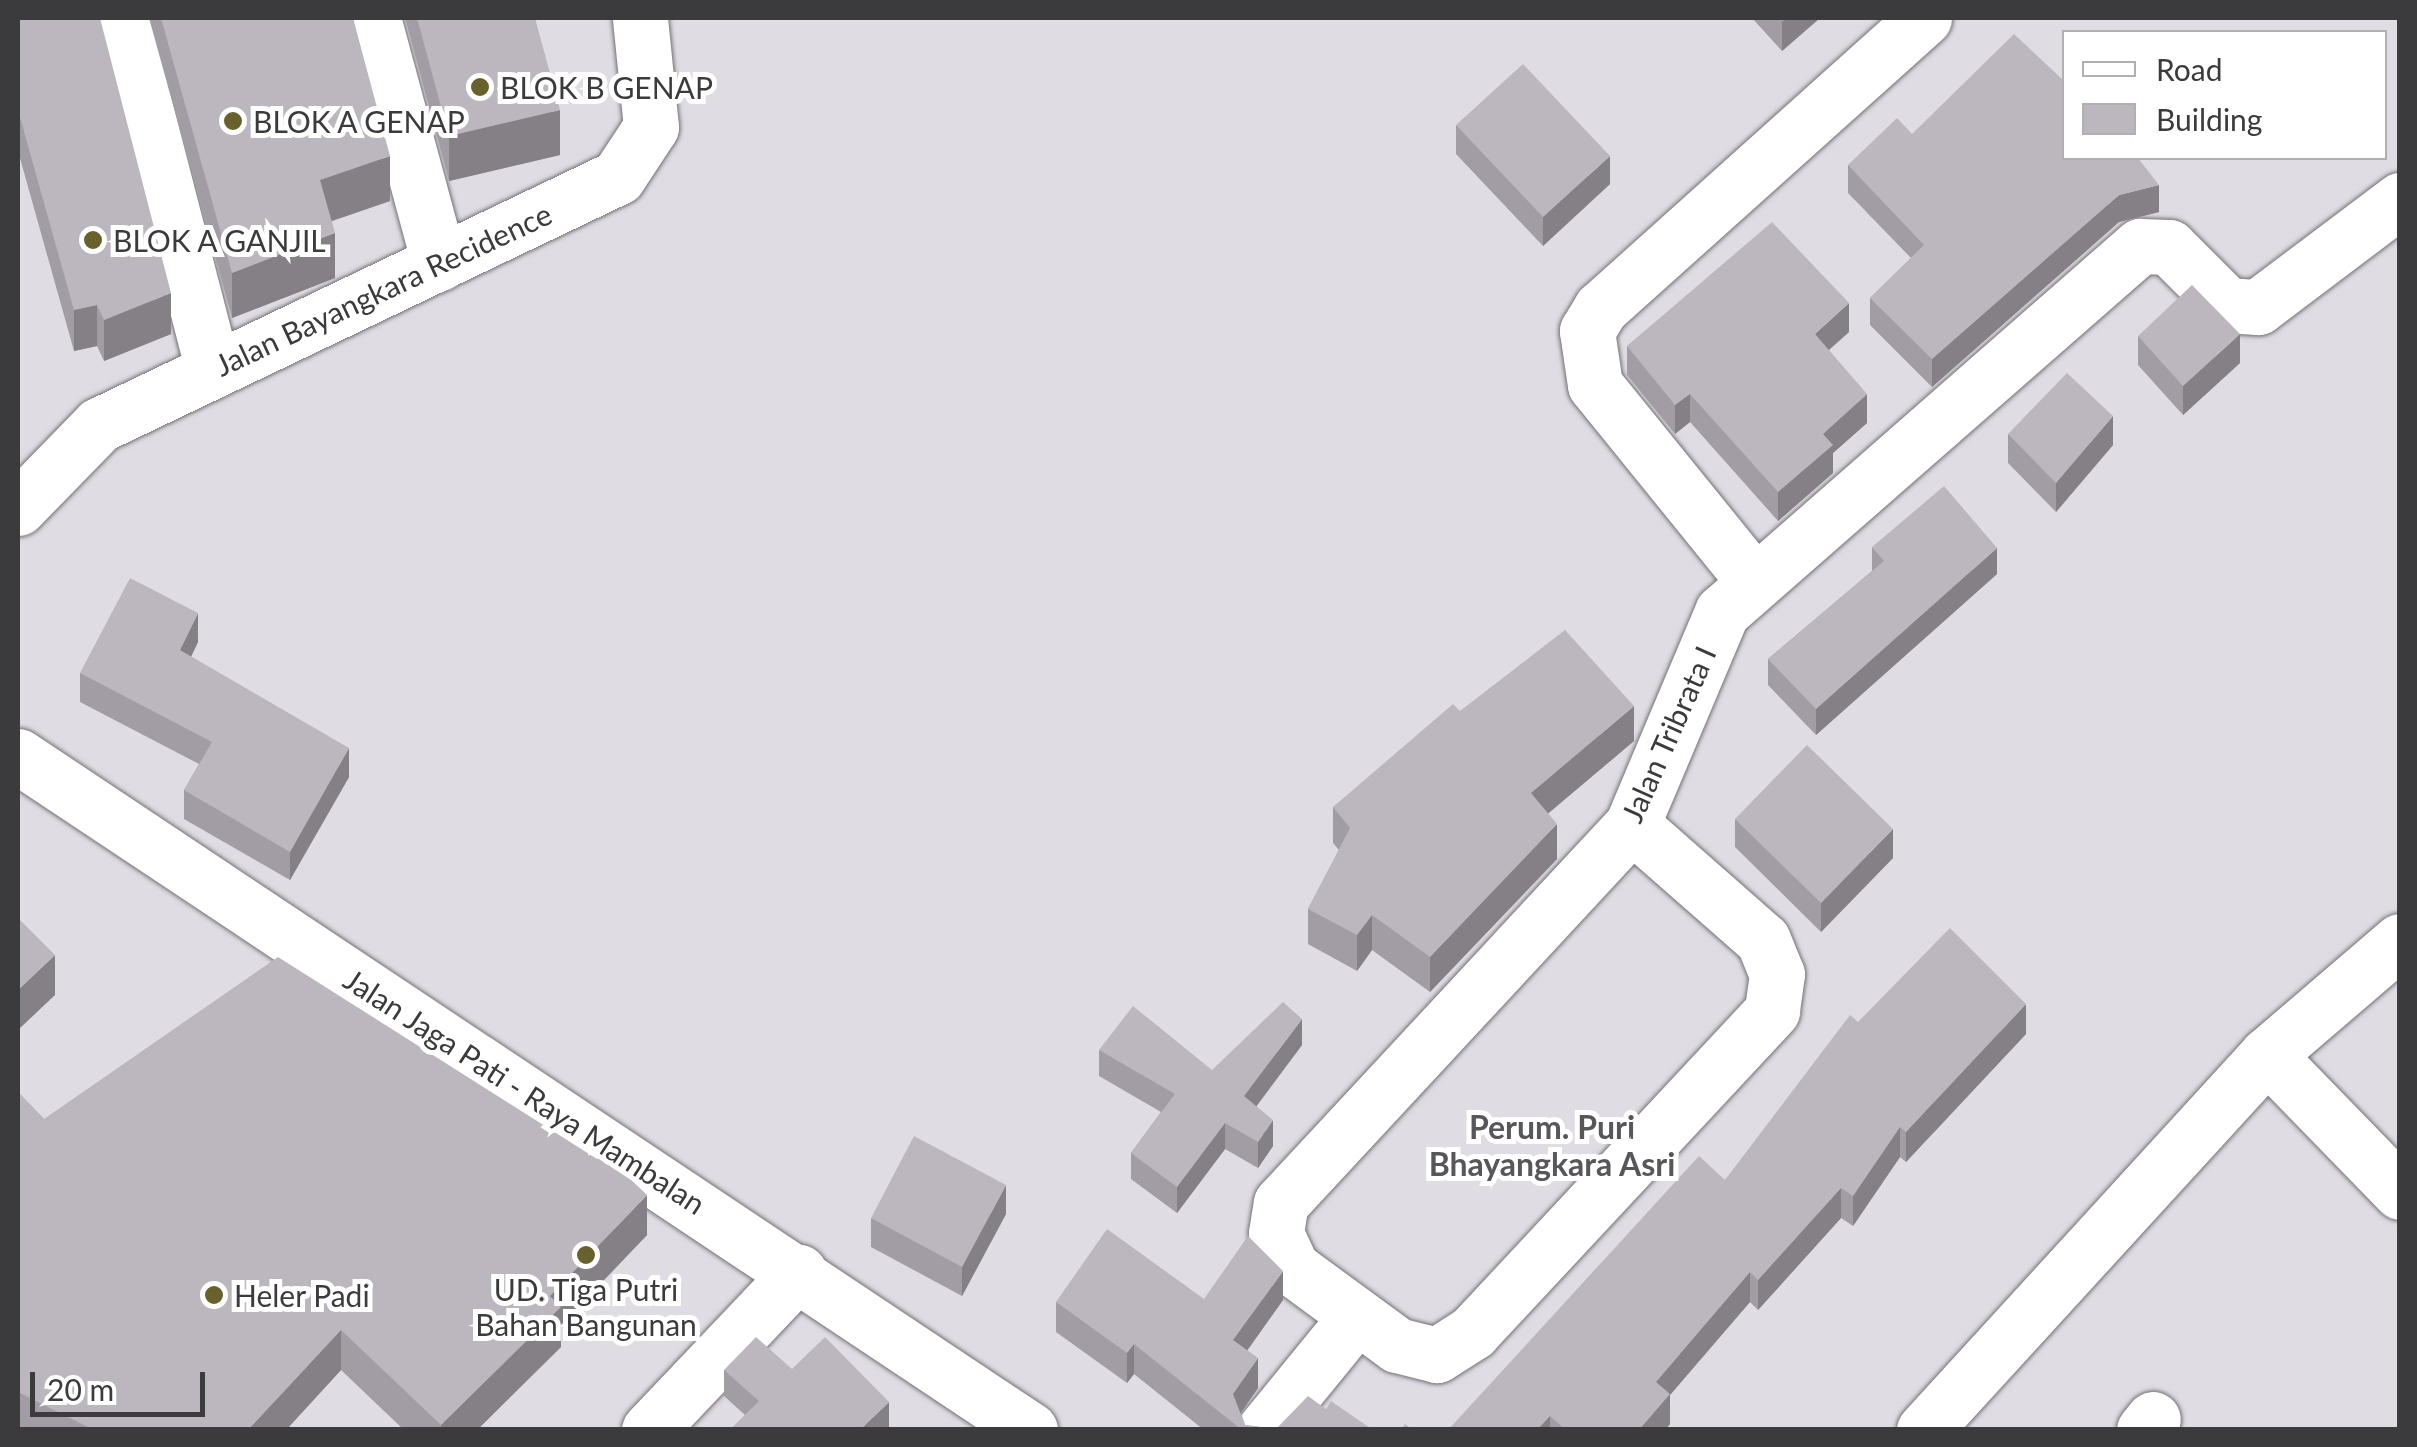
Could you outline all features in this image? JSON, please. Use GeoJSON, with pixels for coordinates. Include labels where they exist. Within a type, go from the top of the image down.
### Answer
{"type":"FeatureCollection","features":[{"type":"Feature","properties":{"kind":"street"},"geometry":{"type":"LineString","coordinates":[[122,18],[213,370]]}},
{"type":"Feature","properties":{"kind":"street"},"geometry":{"type":"LineString","coordinates":[[373,18],[438,262]]}},
{"type":"Feature","properties":{"kind":"street","name":"Jalan Bayangkara Recidence"},"geometry":{"type":"LineString","coordinates":[[18,508],[99,425],[618,177],[638,156],[654,97],[640,18]]}},
{"type":"Feature","properties":{"kind":"street"},"geometry":{"type":"LineString","coordinates":[[1753,580],[1595,385],[1586,331],[1601,308],[1924,18]]}},
{"type":"Feature","properties":{"kind":"street","name":"Jalan Tribrata I"},"geometry":{"type":"LineString","coordinates":[[1353,1321],[1281,1251],[1276,1222],[1286,1193],[1632,825],[1722,612],[1753,580],[2140,246],[2169,248],[2227,305],[2270,302],[2400,200]]}},
{"type":"Feature","properties":{"kind":"street","name":"Jalan Jaga Pati - Raya Mambalan"},"geometry":{"type":"LineString","coordinates":[[18,756],[799,1272],[1030,1430]]}},
{"type":"Feature","properties":{"kind":"street"},"geometry":{"type":"LineString","coordinates":[[1264,1430],[1353,1321],[1432,1356],[1461,1342],[1766,1023],[1777,974],[1762,940],[1632,825]]}},
{"type":"Feature","properties":{"kind":"street"},"geometry":{"type":"LineString","coordinates":[[1924,1430],[2266,1054],[2400,941]]}},
{"type":"Feature","properties":{"kind":"street"},"geometry":{"type":"LineString","coordinates":[[2266,1054],[2400,1192]]}},
{"type":"Feature","properties":{"kind":"street"},"geometry":{"type":"LineString","coordinates":[[650,1430],[799,1272]]}},
{"type":"Feature","properties":{"kind":"building","name":"BLOK A GANJIL"},"geometry":{"type":"Polygon","coordinates":[[[18,18],[100,18],[171,293],[104,320],[97,305],[74,310],[18,110],[18,18]]]}},
{"type":"Feature","properties":{"kind":"building","name":"BLOK A GENAP"},"geometry":{"type":"Polygon","coordinates":[[[161,18],[353,18],[390,156],[320,180],[335,233],[232,273],[161,18]]]}},
{"type":"Feature","properties":{"kind":"building","name":"BLOK B GENAP"},"geometry":{"type":"Polygon","coordinates":[[[417,18],[535,18],[560,110],[449,136],[417,18]]]}},
{"type":"Feature","properties":{"kind":"building"},"geometry":{"type":"Polygon","coordinates":[[[2014,34],[2062,79],[2062,160],[2140,160],[2159,185],[2119,195],[1932,359],[1870,298],[1924,245],[1848,165],[1897,118],[1912,134],[2014,34]]]}},
{"type":"Feature","properties":{"kind":"building"},"geometry":{"type":"Polygon","coordinates":[[[1523,64],[1610,156],[1543,217],[1456,125],[1523,64]]]}},
{"type":"Feature","properties":{"kind":"building"},"geometry":{"type":"Polygon","coordinates":[[[1772,222],[1849,303],[1815,334],[1867,394],[1823,434],[1833,445],[1778,492],[1690,394],[1675,405],[1627,346],[1772,222]]]}},
{"type":"Feature","properties":{"kind":"building"},"geometry":{"type":"Polygon","coordinates":[[[2192,285],[2240,334],[2183,386],[2138,336],[2192,285]]]}},
{"type":"Feature","properties":{"kind":"building"},"geometry":{"type":"Polygon","coordinates":[[[2067,373],[2113,416],[2056,483],[2008,434],[2067,373]]]}},
{"type":"Feature","properties":{"kind":"building"},"geometry":{"type":"Polygon","coordinates":[[[1944,486],[1997,548],[1816,709],[1768,659],[1884,561],[1872,547],[1944,486]]]}},
{"type":"Feature","properties":{"kind":"building"},"geometry":{"type":"Polygon","coordinates":[[[130,578],[198,613],[180,650],[349,748],[290,852],[184,790],[212,742],[80,673],[130,578]]]}},
{"type":"Feature","properties":{"kind":"building"},"geometry":{"type":"Polygon","coordinates":[[[1565,630],[1634,706],[1531,793],[1557,824],[1430,957],[1372,915],[1357,935],[1308,909],[1350,828],[1333,807],[1453,704],[1460,711],[1565,630]]]}},
{"type":"Feature","properties":{"kind":"building"},"geometry":{"type":"Polygon","coordinates":[[[1807,745],[1893,829],[1821,903],[1735,819],[1807,745]]]}},
{"type":"Feature","properties":{"kind":"building"},"geometry":{"type":"Polygon","coordinates":[[[18,918],[55,955],[18,990],[18,918]]]}},
{"type":"Feature","properties":{"kind":"building"},"geometry":{"type":"Polygon","coordinates":[[[1950,928],[2026,1004],[1906,1132],[1900,1127],[1853,1196],[1841,1188],[1758,1280],[1750,1272],[1656,1382],[1670,1394],[1639,1430],[1566,1430],[1550,1416],[1537,1430],[1448,1430],[1699,1156],[1725,1180],[1850,1015],[1858,1022],[1950,928]]]}},
{"type":"Feature","properties":{"kind":"building","name":"Heler Padi"},"geometry":{"type":"Polygon","coordinates":[[[278,957],[597,1159],[603,1153],[647,1195],[550,1296],[561,1307],[441,1425],[341,1330],[248,1430],[94,1430],[18,1392],[18,1092],[44,1119],[278,957]]]}},
{"type":"Feature","properties":{"kind":"building"},"geometry":{"type":"Polygon","coordinates":[[[1283,1002],[1302,1019],[1244,1096],[1273,1120],[1258,1142],[1225,1123],[1177,1187],[1131,1153],[1175,1094],[1099,1050],[1133,1006],[1212,1070],[1283,1002]]]}},
{"type":"Feature","properties":{"kind":"building"},"geometry":{"type":"Polygon","coordinates":[[[914,1136],[1006,1185],[962,1267],[871,1218],[914,1136]]]}},
{"type":"Feature","properties":{"kind":"building"},"geometry":{"type":"Polygon","coordinates":[[[1107,1229],[1204,1299],[1248,1236],[1283,1271],[1233,1340],[1258,1358],[1233,1394],[1245,1425],[1276,1429],[1308,1396],[1326,1409],[1331,1401],[1373,1430],[1242,1430],[1134,1344],[1127,1353],[1056,1302],[1107,1229]]]}},
{"type":"Feature","properties":{"kind":"building"},"geometry":{"type":"Polygon","coordinates":[[[756,1337],[792,1369],[825,1337],[889,1402],[860,1430],[730,1430],[759,1401],[724,1370],[756,1337]]]}},
{"type":"Feature","properties":{"kind":"place","name":"BLOK B GENAP"},"geometry":{"type":"Point","coordinates":[480,87]}},
{"type":"Feature","properties":{"kind":"place","name":"BLOK A GENAP"},"geometry":{"type":"Point","coordinates":[233,121]}},
{"type":"Feature","properties":{"kind":"place","name":"BLOK A GANJIL"},"geometry":{"type":"Point","coordinates":[93,240]}},
{"type":"Feature","properties":{"kind":"place","name":"UD. Tiga Putri Bahan Bangunan"},"geometry":{"type":"Point","coordinates":[586,1255]}},
{"type":"Feature","properties":{"kind":"place","name":"Heler Padi"},"geometry":{"type":"Point","coordinates":[214,1295]}},
{"type":"Feature","properties":{"kind":"district","name":"Perum. Puri Bhayangkara Asri"},"geometry":{"type":"Point","coordinates":[1552,1146]}}]}
